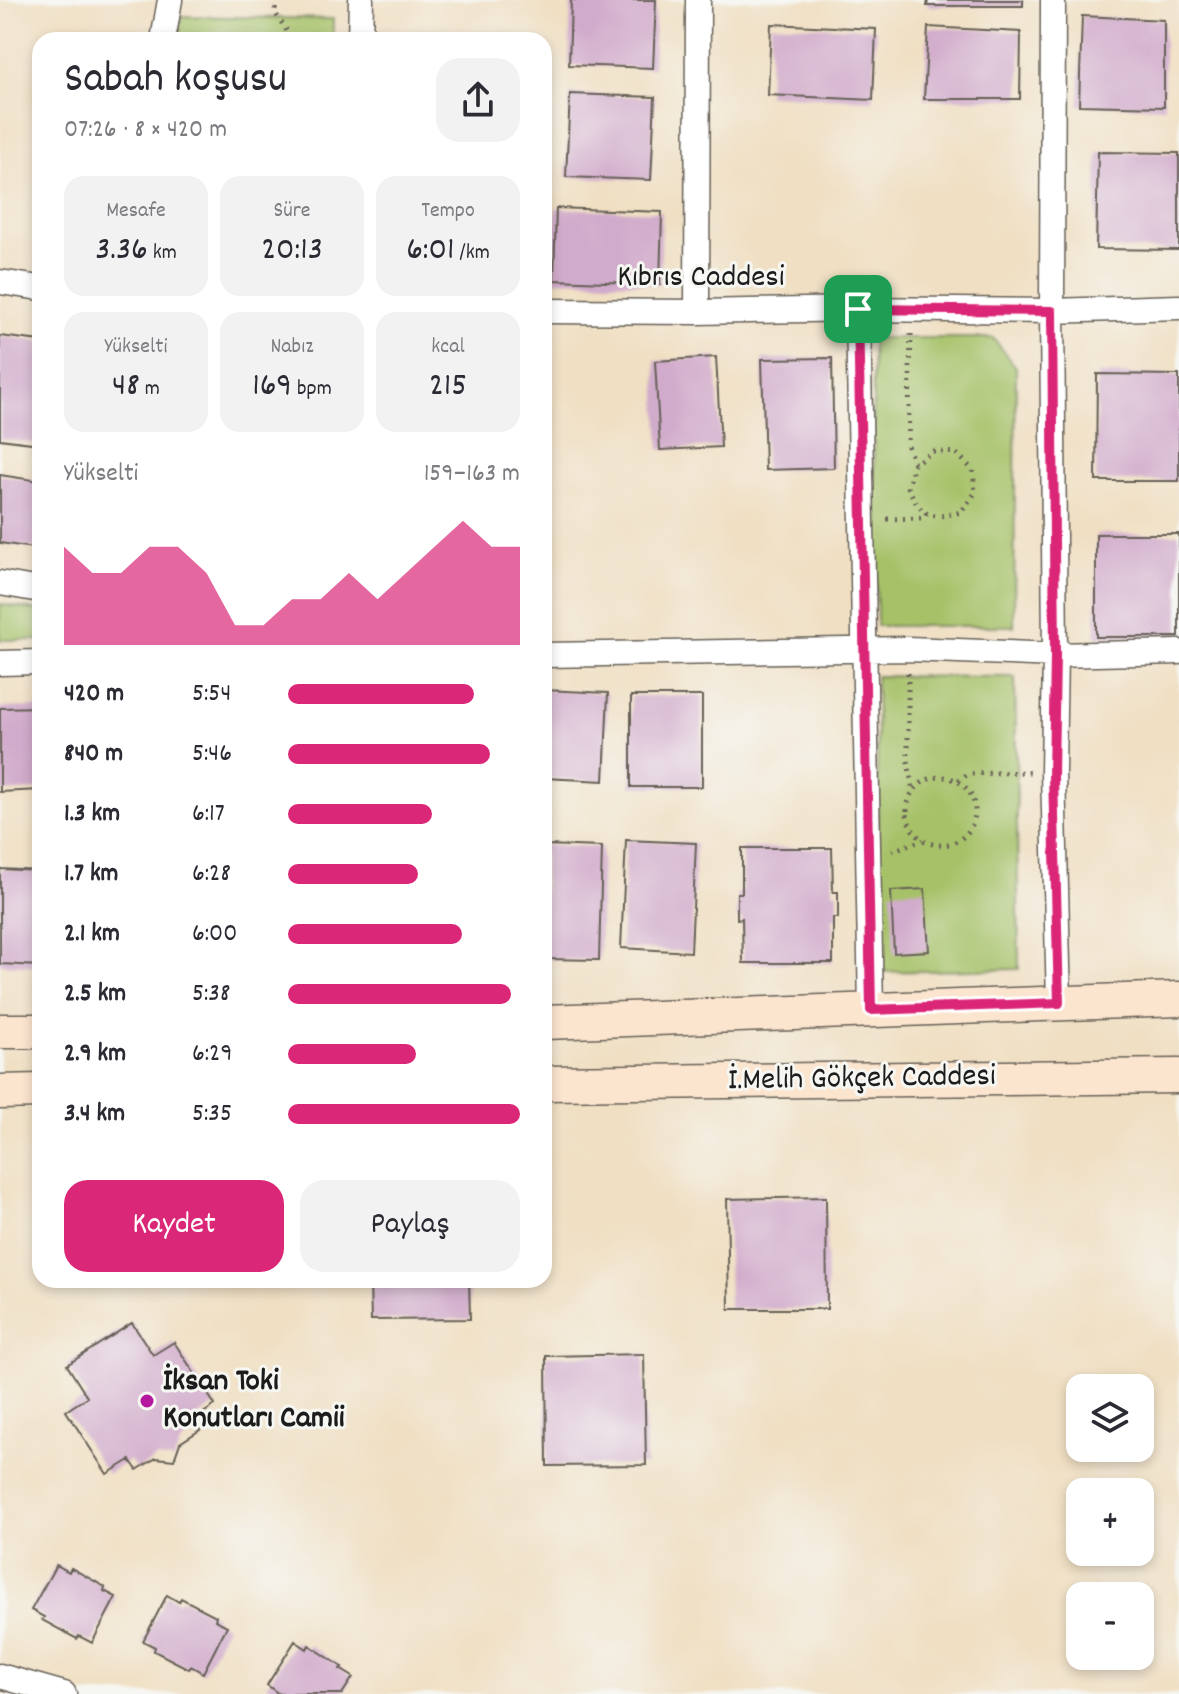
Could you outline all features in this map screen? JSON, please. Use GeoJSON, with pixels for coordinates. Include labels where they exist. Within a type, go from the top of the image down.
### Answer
{"type":"FeatureCollection","features":[{"type":"Feature","properties":{"kind":"main road","name":"İ.Melih Gökçek Caddesi"},"geometry":{"type":"LineString","coordinates":[[552,1022],[1179,999]]}},
{"type":"Feature","properties":{"kind":"main road"},"geometry":{"type":"LineString","coordinates":[[0,1031],[32,1031]]}},
{"type":"Feature","properties":{"kind":"main road","name":"İ.Melih Gökçek Caddesi"},"geometry":{"type":"LineString","coordinates":[[552,1083],[1179,1076]]}},
{"type":"Feature","properties":{"kind":"main road"},"geometry":{"type":"LineString","coordinates":[[0,1092],[32,1091]]}},
{"type":"Feature","properties":{"kind":"street"},"geometry":{"type":"LineString","coordinates":[[164,32],[170,0]]}},
{"type":"Feature","properties":{"kind":"street"},"geometry":{"type":"LineString","coordinates":[[360,32],[361,0]]}},
{"type":"Feature","properties":{"kind":"street"},"geometry":{"type":"LineString","coordinates":[[697,312],[698,0]]}},
{"type":"Feature","properties":{"kind":"street"},"geometry":{"type":"LineString","coordinates":[[1053,0],[1053,772],[1059,1003]]}},
{"type":"Feature","properties":{"kind":"street"},"geometry":{"type":"LineString","coordinates":[[0,282],[32,287]]}},
{"type":"Feature","properties":{"kind":"street","name":"Kıbrıs Caddesi"},"geometry":{"type":"LineString","coordinates":[[552,311],[1052,311],[1179,307]]}},
{"type":"Feature","properties":{"kind":"street"},"geometry":{"type":"LineString","coordinates":[[858,309],[871,1010]]}},
{"type":"Feature","properties":{"kind":"street"},"geometry":{"type":"LineString","coordinates":[[0,583],[32,589]]}},
{"type":"Feature","properties":{"kind":"street"},"geometry":{"type":"LineString","coordinates":[[552,655],[908,649],[1055,655],[1179,652]]}},
{"type":"Feature","properties":{"kind":"street"},"geometry":{"type":"LineString","coordinates":[[0,663],[32,662]]}},
{"type":"Feature","properties":{"kind":"street"},"geometry":{"type":"LineString","coordinates":[[0,1676],[31,1689],[64,1694]]}},
{"type":"Feature","properties":{"kind":"path"},"geometry":{"type":"LineString","coordinates":[[276,0],[275,13],[288,32]]}},
{"type":"Feature","properties":{"kind":"path"},"geometry":{"type":"LineString","coordinates":[[912,309],[908,446],[914,464],[908,487],[917,508],[938,518],[961,512],[975,493],[973,470],[956,453],[933,451],[914,464]]}},
{"type":"Feature","properties":{"kind":"path"},"geometry":{"type":"LineString","coordinates":[[862,518],[923,518],[927,513]]}},
{"type":"Feature","properties":{"kind":"path"},"geometry":{"type":"LineString","coordinates":[[908,649],[908,761],[913,792]]}},
{"type":"Feature","properties":{"kind":"path"},"geometry":{"type":"LineString","coordinates":[[958,782],[968,774],[1053,772]]}},
{"type":"Feature","properties":{"kind":"path"},"geometry":{"type":"LineString","coordinates":[[943,776],[958,782],[973,798],[975,817],[966,835],[949,845],[930,844],[914,832],[907,814],[911,795],[924,781],[943,776]]}},
{"type":"Feature","properties":{"kind":"green space"},"geometry":{"type":"Polygon","coordinates":[[[181,16],[333,19],[333,32],[180,32],[181,16]]]}},
{"type":"Feature","properties":{"kind":"green space"},"geometry":{"type":"Polygon","coordinates":[[[872,338],[993,338],[1016,367],[1014,626],[877,626],[872,338]]]}},
{"type":"Feature","properties":{"kind":"green space"},"geometry":{"type":"Polygon","coordinates":[[[0,604],[32,610],[32,640],[0,640],[0,604]]]}},
{"type":"Feature","properties":{"kind":"green space"},"geometry":{"type":"Polygon","coordinates":[[[876,676],[1015,677],[1019,969],[880,972],[876,676]]]}},
{"type":"Feature","properties":{"kind":"building"},"geometry":{"type":"Polygon","coordinates":[[[571,0],[656,0],[653,68],[569,65],[571,0]]]}},
{"type":"Feature","properties":{"kind":"building"},"geometry":{"type":"Polygon","coordinates":[[[928,0],[1023,0],[1023,6],[927,6],[928,0]]]}},
{"type":"Feature","properties":{"kind":"building"},"geometry":{"type":"Polygon","coordinates":[[[1082,16],[1164,20],[1164,107],[1079,105],[1082,16]]]}},
{"type":"Feature","properties":{"kind":"building"},"geometry":{"type":"Polygon","coordinates":[[[771,24],[876,29],[873,100],[768,95],[771,24]]]}},
{"type":"Feature","properties":{"kind":"building"},"geometry":{"type":"Polygon","coordinates":[[[928,27],[1021,32],[1020,99],[924,99],[928,27]]]}},
{"type":"Feature","properties":{"kind":"building"},"geometry":{"type":"Polygon","coordinates":[[[570,94],[655,97],[651,180],[566,177],[570,94]]]}},
{"type":"Feature","properties":{"kind":"building"},"geometry":{"type":"Polygon","coordinates":[[[1098,152],[1179,153],[1179,250],[1096,249],[1098,152]]]}},
{"type":"Feature","properties":{"kind":"building"},"geometry":{"type":"Polygon","coordinates":[[[556,208],[662,212],[660,284],[554,280],[556,208]]]}},
{"type":"Feature","properties":{"kind":"building"},"geometry":{"type":"Polygon","coordinates":[[[0,336],[32,340],[32,443],[0,439],[0,336]]]}},
{"type":"Feature","properties":{"kind":"building"},"geometry":{"type":"Polygon","coordinates":[[[716,357],[721,447],[660,450],[655,361],[716,357]]]}},
{"type":"Feature","properties":{"kind":"building"},"geometry":{"type":"Polygon","coordinates":[[[832,358],[834,468],[765,470],[762,359],[832,358]]]}},
{"type":"Feature","properties":{"kind":"building"},"geometry":{"type":"Polygon","coordinates":[[[1097,374],[1179,375],[1179,481],[1096,481],[1097,374]]]}},
{"type":"Feature","properties":{"kind":"building"},"geometry":{"type":"Polygon","coordinates":[[[0,475],[32,480],[32,548],[0,543],[0,475]]]}},
{"type":"Feature","properties":{"kind":"building"},"geometry":{"type":"Polygon","coordinates":[[[1096,534],[1179,534],[1179,637],[1096,637],[1096,534]]]}},
{"type":"Feature","properties":{"kind":"building"},"geometry":{"type":"Polygon","coordinates":[[[552,690],[608,693],[604,781],[552,778],[552,690]]]}},
{"type":"Feature","properties":{"kind":"building"},"geometry":{"type":"Polygon","coordinates":[[[631,696],[702,696],[702,787],[631,787],[631,696]]]}},
{"type":"Feature","properties":{"kind":"building"},"geometry":{"type":"Polygon","coordinates":[[[32,707],[32,790],[0,792],[0,708],[32,707]]]}},
{"type":"Feature","properties":{"kind":"building"},"geometry":{"type":"Polygon","coordinates":[[[626,840],[696,843],[691,952],[621,948],[626,840]]]}},
{"type":"Feature","properties":{"kind":"building"},"geometry":{"type":"Polygon","coordinates":[[[552,845],[602,847],[599,960],[552,959],[552,845]]]}},
{"type":"Feature","properties":{"kind":"building"},"geometry":{"type":"Polygon","coordinates":[[[742,848],[832,848],[833,892],[838,892],[838,918],[833,918],[833,963],[743,963],[742,918],[737,919],[737,893],[742,893],[742,848]]]}},
{"type":"Feature","properties":{"kind":"building"},"geometry":{"type":"Polygon","coordinates":[[[0,869],[32,871],[32,966],[0,964],[0,869]]]}},
{"type":"Feature","properties":{"kind":"building"},"geometry":{"type":"Polygon","coordinates":[[[925,889],[929,951],[894,953],[891,891],[925,889]]]}},
{"type":"Feature","properties":{"kind":"building"},"geometry":{"type":"Polygon","coordinates":[[[826,1197],[827,1309],[729,1309],[727,1199],[826,1197]]]}},
{"type":"Feature","properties":{"kind":"building"},"geometry":{"type":"Polygon","coordinates":[[[370,1288],[469,1288],[470,1319],[371,1320],[370,1288]]]}},
{"type":"Feature","properties":{"kind":"building","name":"İksan Toki Konutları Camii"},"geometry":{"type":"Polygon","coordinates":[[[132,1323],[153,1355],[174,1342],[215,1405],[193,1420],[200,1430],[180,1443],[174,1460],[156,1458],[137,1470],[130,1460],[107,1474],[66,1411],[87,1397],[67,1365],[132,1323]]]}},
{"type":"Feature","properties":{"kind":"building"},"geometry":{"type":"Polygon","coordinates":[[[644,1354],[646,1465],[547,1466],[546,1356],[644,1354]]]}},
{"type":"Feature","properties":{"kind":"building"},"geometry":{"type":"Polygon","coordinates":[[[56,1565],[69,1572],[71,1568],[105,1587],[104,1591],[116,1597],[92,1643],[79,1636],[77,1639],[42,1620],[44,1617],[31,1610],[56,1565]]]}},
{"type":"Feature","properties":{"kind":"building"},"geometry":{"type":"Polygon","coordinates":[[[167,1595],[179,1602],[181,1598],[216,1616],[215,1620],[227,1626],[203,1673],[154,1651],[155,1647],[143,1641],[167,1595]]]}},
{"type":"Feature","properties":{"kind":"building"},"geometry":{"type":"Polygon","coordinates":[[[295,1641],[307,1649],[309,1645],[353,1677],[342,1694],[279,1694],[267,1685],[295,1641]]]}},
{"type":"Feature","properties":{"kind":"place","name":"İksan Toki Konutları Camii"},"geometry":{"type":"Point","coordinates":[147,1401]}},
{"type":"Feature","properties":{"kind":"route"},"geometry":{"type":"LineString","coordinates":[[858,309],[1052,311],[1053,776],[1059,1003],[871,1010],[858,309]]}}]}
